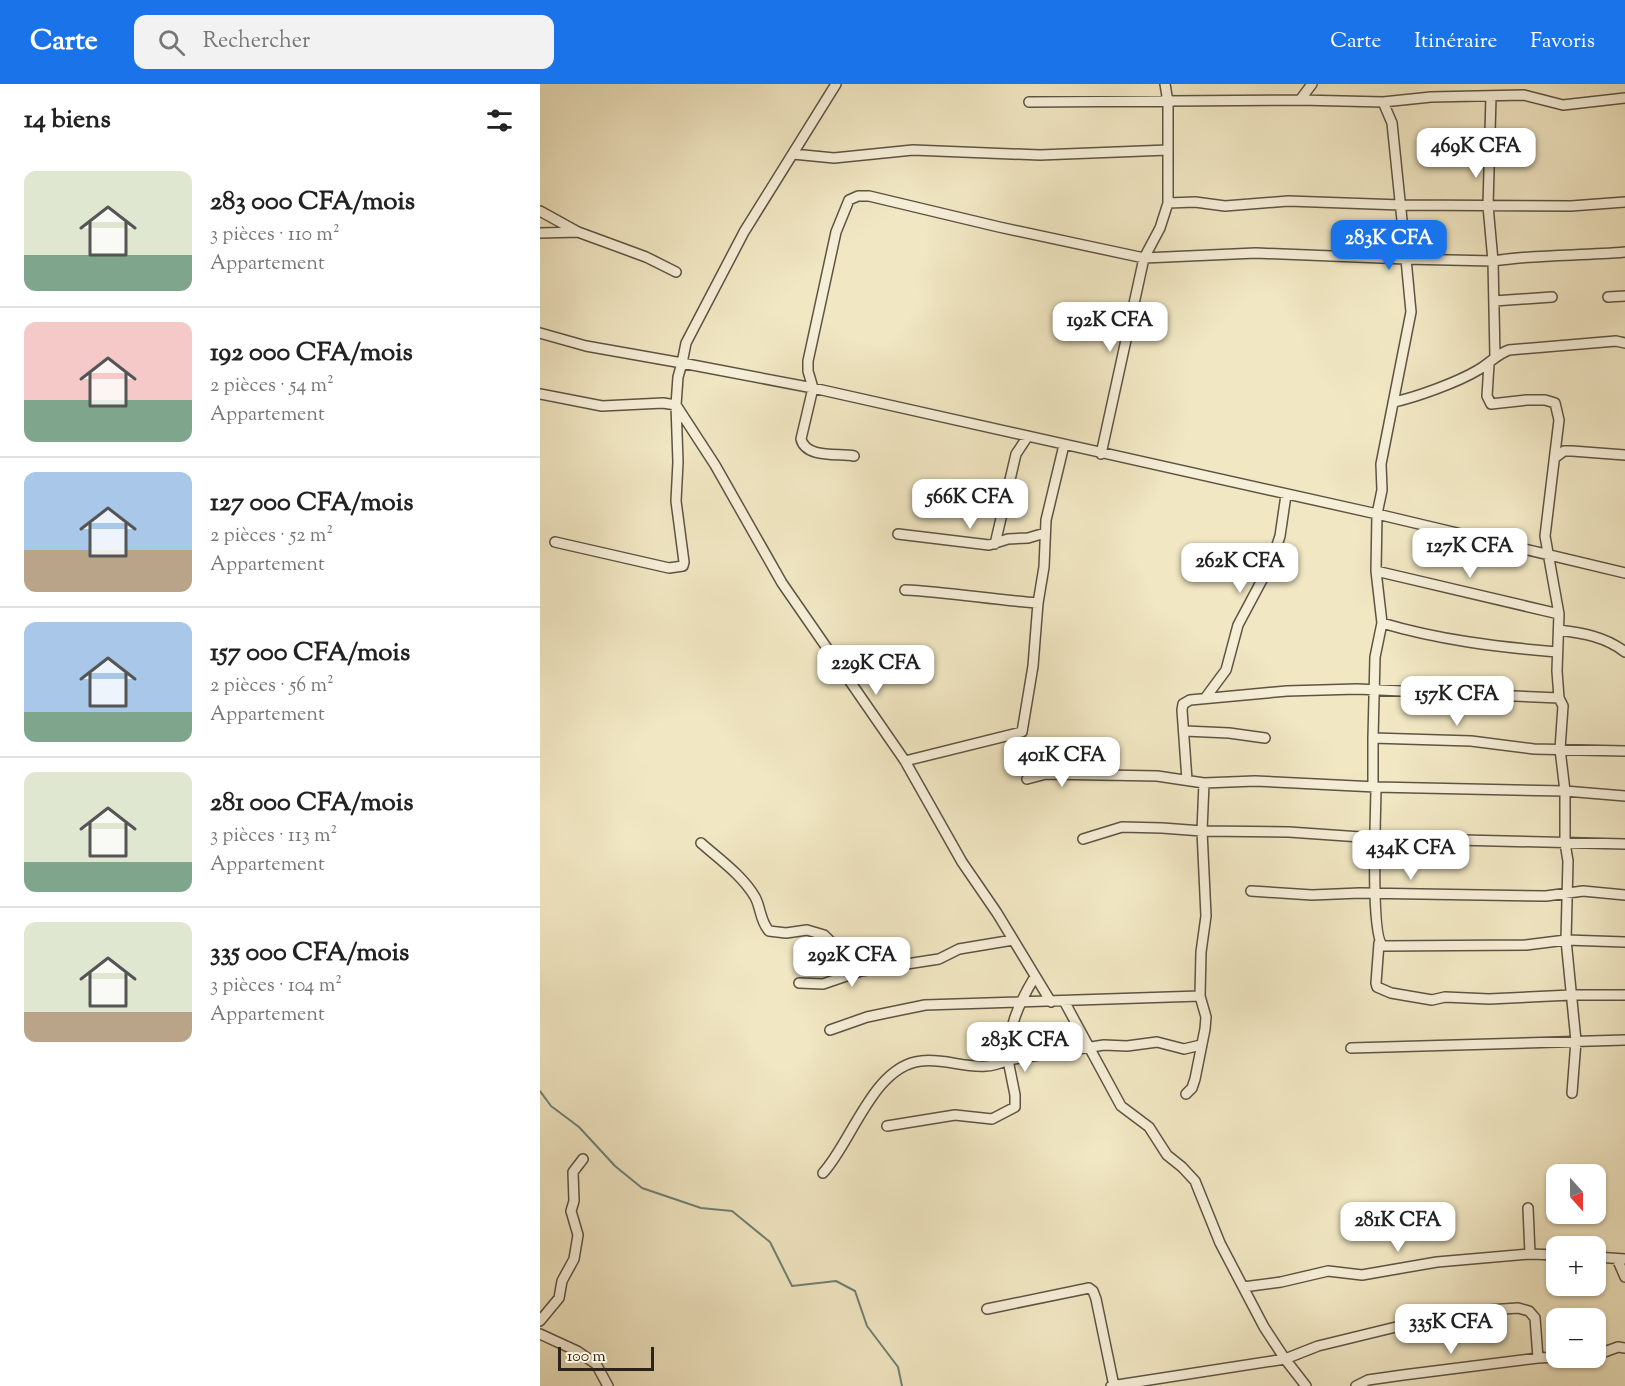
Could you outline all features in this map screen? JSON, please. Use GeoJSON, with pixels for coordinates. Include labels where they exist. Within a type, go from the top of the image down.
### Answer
{"type":"FeatureCollection","features":[{"type":"Feature","properties":{"kind":"street"},"geometry":{"type":"LineString","coordinates":[[555,542],[669,568],[683,566],[676,501],[678,462],[676,405],[678,377],[686,343],[728,261],[836,84]]}},
{"type":"Feature","properties":{"kind":"street"},"geometry":{"type":"LineString","coordinates":[[1101,454],[1144,258],[1160,228],[1167,203],[1168,102],[1165,84]]}},
{"type":"Feature","properties":{"kind":"street"},"geometry":{"type":"LineString","coordinates":[[1300,100],[1312,84]]}},
{"type":"Feature","properties":{"kind":"street"},"geometry":{"type":"LineString","coordinates":[[1491,96],[1488,206],[1494,301],[1492,360],[1487,396],[1491,404],[1536,400],[1555,403],[1559,420],[1545,536],[1559,614],[1557,652],[1559,698],[1563,706],[1560,749],[1568,861],[1566,939],[1576,1041],[1572,1093]]}},
{"type":"Feature","properties":{"kind":"street"},"geometry":{"type":"LineString","coordinates":[[1029,102],[1300,100],[1383,102],[1431,97],[1534,96],[1563,105],[1625,98]]}},
{"type":"Feature","properties":{"kind":"street"},"geometry":{"type":"LineString","coordinates":[[1383,102],[1392,123],[1411,312],[1381,464],[1382,490],[1377,514],[1376,571],[1382,623],[1375,657],[1373,738],[1379,943],[1377,987],[1391,993],[1432,1000],[1445,997],[1489,999],[1625,995]]}},
{"type":"Feature","properties":{"kind":"street"},"geometry":{"type":"LineString","coordinates":[[793,154],[834,158],[914,150],[1040,155],[1168,150]]}},
{"type":"Feature","properties":{"kind":"street"},"geometry":{"type":"LineString","coordinates":[[855,456],[808,450],[802,445],[801,439],[813,388],[808,371],[808,360],[836,232],[849,200],[858,196],[869,196],[1144,258],[1256,253],[1493,261],[1546,255],[1604,255],[1625,252]]}},
{"type":"Feature","properties":{"kind":"street"},"geometry":{"type":"LineString","coordinates":[[1167,203],[1195,202],[1225,206],[1288,201],[1401,205],[1571,206],[1625,202]]}},
{"type":"Feature","properties":{"kind":"street"},"geometry":{"type":"LineString","coordinates":[[540,211],[578,232],[646,257],[676,272]]}},
{"type":"Feature","properties":{"kind":"street"},"geometry":{"type":"LineString","coordinates":[[540,233],[578,232]]}},
{"type":"Feature","properties":{"kind":"street"},"geometry":{"type":"LineString","coordinates":[[1608,297],[1625,296]]}},
{"type":"Feature","properties":{"kind":"street"},"geometry":{"type":"LineString","coordinates":[[1494,301],[1552,297]]}},
{"type":"Feature","properties":{"kind":"street"},"geometry":{"type":"LineString","coordinates":[[540,333],[586,346],[813,388],[1377,514],[1625,573]]}},
{"type":"Feature","properties":{"kind":"street"},"geometry":{"type":"LineString","coordinates":[[1394,402],[1411,399],[1468,375],[1509,350],[1616,341],[1625,343]]}},
{"type":"Feature","properties":{"kind":"street"},"geometry":{"type":"LineString","coordinates":[[540,394],[602,406],[663,403],[676,405],[715,465],[782,583],[905,761],[962,862],[1051,1002]]}},
{"type":"Feature","properties":{"kind":"street"},"geometry":{"type":"LineString","coordinates":[[996,544],[1016,454],[1028,436]]}},
{"type":"Feature","properties":{"kind":"street"},"geometry":{"type":"LineString","coordinates":[[905,761],[1022,732],[1033,666],[1038,603],[1044,567],[1046,520],[1064,444]]}},
{"type":"Feature","properties":{"kind":"street"},"geometry":{"type":"LineString","coordinates":[[1556,457],[1564,451],[1625,455]]}},
{"type":"Feature","properties":{"kind":"street"},"geometry":{"type":"LineString","coordinates":[[1206,697],[1226,670],[1238,625],[1271,563],[1280,536],[1286,495]]}},
{"type":"Feature","properties":{"kind":"street"},"geometry":{"type":"LineString","coordinates":[[898,534],[978,545],[996,544],[1008,538],[1028,538],[1045,533]]}},
{"type":"Feature","properties":{"kind":"street"},"geometry":{"type":"LineString","coordinates":[[1376,571],[1559,614]]}},
{"type":"Feature","properties":{"kind":"street"},"geometry":{"type":"LineString","coordinates":[[905,590],[940,591],[1038,603]]}},
{"type":"Feature","properties":{"kind":"street"},"geometry":{"type":"LineString","coordinates":[[1382,623],[1415,633],[1481,644],[1557,652]]}},
{"type":"Feature","properties":{"kind":"street"},"geometry":{"type":"LineString","coordinates":[[1559,630],[1610,642],[1624,651]]}},
{"type":"Feature","properties":{"kind":"street"},"geometry":{"type":"LineString","coordinates":[[1187,780],[1183,704],[1206,697],[1287,691],[1375,690],[1559,698]]}},
{"type":"Feature","properties":{"kind":"street"},"geometry":{"type":"LineString","coordinates":[[1185,731],[1229,733],[1265,738]]}},
{"type":"Feature","properties":{"kind":"street"},"geometry":{"type":"LineString","coordinates":[[1373,738],[1471,741],[1534,750],[1625,751]]}},
{"type":"Feature","properties":{"kind":"street"},"geometry":{"type":"LineString","coordinates":[[1027,779],[1046,774],[1157,776],[1204,783],[1255,781],[1375,787],[1564,791],[1625,796]]}},
{"type":"Feature","properties":{"kind":"street"},"geometry":{"type":"LineString","coordinates":[[1186,1094],[1192,1088],[1195,1079],[1206,1017],[1200,996],[1201,952],[1206,916],[1202,831],[1204,783]]}},
{"type":"Feature","properties":{"kind":"street"},"geometry":{"type":"LineString","coordinates":[[1083,839],[1122,827],[1289,832],[1375,838],[1625,844]]}},
{"type":"Feature","properties":{"kind":"street"},"geometry":{"type":"LineString","coordinates":[[701,843],[746,884],[756,899],[764,926],[769,931],[775,933],[816,931],[824,935],[861,971]]}},
{"type":"Feature","properties":{"kind":"street"},"geometry":{"type":"LineString","coordinates":[[1251,891],[1312,896],[1376,894],[1546,896],[1568,892],[1625,895]]}},
{"type":"Feature","properties":{"kind":"street"},"geometry":{"type":"LineString","coordinates":[[1379,943],[1383,946],[1526,945],[1566,939],[1625,942]]}},
{"type":"Feature","properties":{"kind":"street"},"geometry":{"type":"LineString","coordinates":[[799,983],[823,984],[861,971],[939,959],[966,948],[1013,940]]}},
{"type":"Feature","properties":{"kind":"street"},"geometry":{"type":"LineString","coordinates":[[887,1126],[955,1115],[997,1118],[1015,1107],[1008,1060],[1008,1036],[1020,1002],[1034,978]]}},
{"type":"Feature","properties":{"kind":"street"},"geometry":{"type":"LineString","coordinates":[[830,1030],[867,1017],[925,1005],[1200,996]]}},
{"type":"Feature","properties":{"kind":"street"},"geometry":{"type":"LineString","coordinates":[[1064,1001],[1121,1106],[1149,1127],[1167,1155],[1195,1181],[1220,1243],[1264,1327],[1306,1386]]}},
{"type":"Feature","properties":{"kind":"street"},"geometry":{"type":"LineString","coordinates":[[1351,1048],[1625,1040]]}},
{"type":"Feature","properties":{"kind":"street"},"geometry":{"type":"LineString","coordinates":[[823,1173],[830,1166],[852,1125],[879,1089],[890,1076],[907,1063],[938,1060],[986,1066],[1008,1060],[1089,1047],[1156,1042],[1184,1049],[1201,1045]]}},
{"type":"Feature","properties":{"kind":"street"},"geometry":{"type":"LineString","coordinates":[[540,1322],[559,1298],[562,1281],[573,1259],[578,1235],[571,1211],[574,1201],[573,1172],[583,1159]]}},
{"type":"Feature","properties":{"kind":"street"},"geometry":{"type":"LineString","coordinates":[[1528,1208],[1530,1254]]}},
{"type":"Feature","properties":{"kind":"street"},"geometry":{"type":"LineString","coordinates":[[1243,1287],[1281,1282],[1328,1271],[1362,1275],[1437,1262],[1546,1255]]}},
{"type":"Feature","properties":{"kind":"street"},"geometry":{"type":"LineString","coordinates":[[1606,1258],[1622,1260],[1625,1277]]}},
{"type":"Feature","properties":{"kind":"street"},"geometry":{"type":"LineString","coordinates":[[987,1309],[1089,1288],[1096,1299],[1113,1386],[1285,1359],[1318,1346],[1396,1327],[1489,1310],[1518,1308],[1529,1311],[1535,1318],[1538,1358]]}},
{"type":"Feature","properties":{"kind":"street"},"geometry":{"type":"LineString","coordinates":[[540,1334],[577,1351],[596,1364],[608,1386]]}},
{"type":"Feature","properties":{"kind":"street"},"geometry":{"type":"LineString","coordinates":[[1606,1351],[1618,1347],[1625,1348]]}},
{"type":"Feature","properties":{"kind":"street"},"geometry":{"type":"LineString","coordinates":[[1356,1386],[1368,1380],[1403,1374],[1546,1358]]}},
{"type":"Feature","properties":{"kind":"waterway"},"geometry":{"type":"LineString","coordinates":[[540,1091],[551,1106],[579,1127],[615,1166],[642,1188],[701,1208],[732,1211],[770,1242],[792,1286],[836,1281],[855,1291],[867,1326],[898,1367],[902,1386]]}}]}
